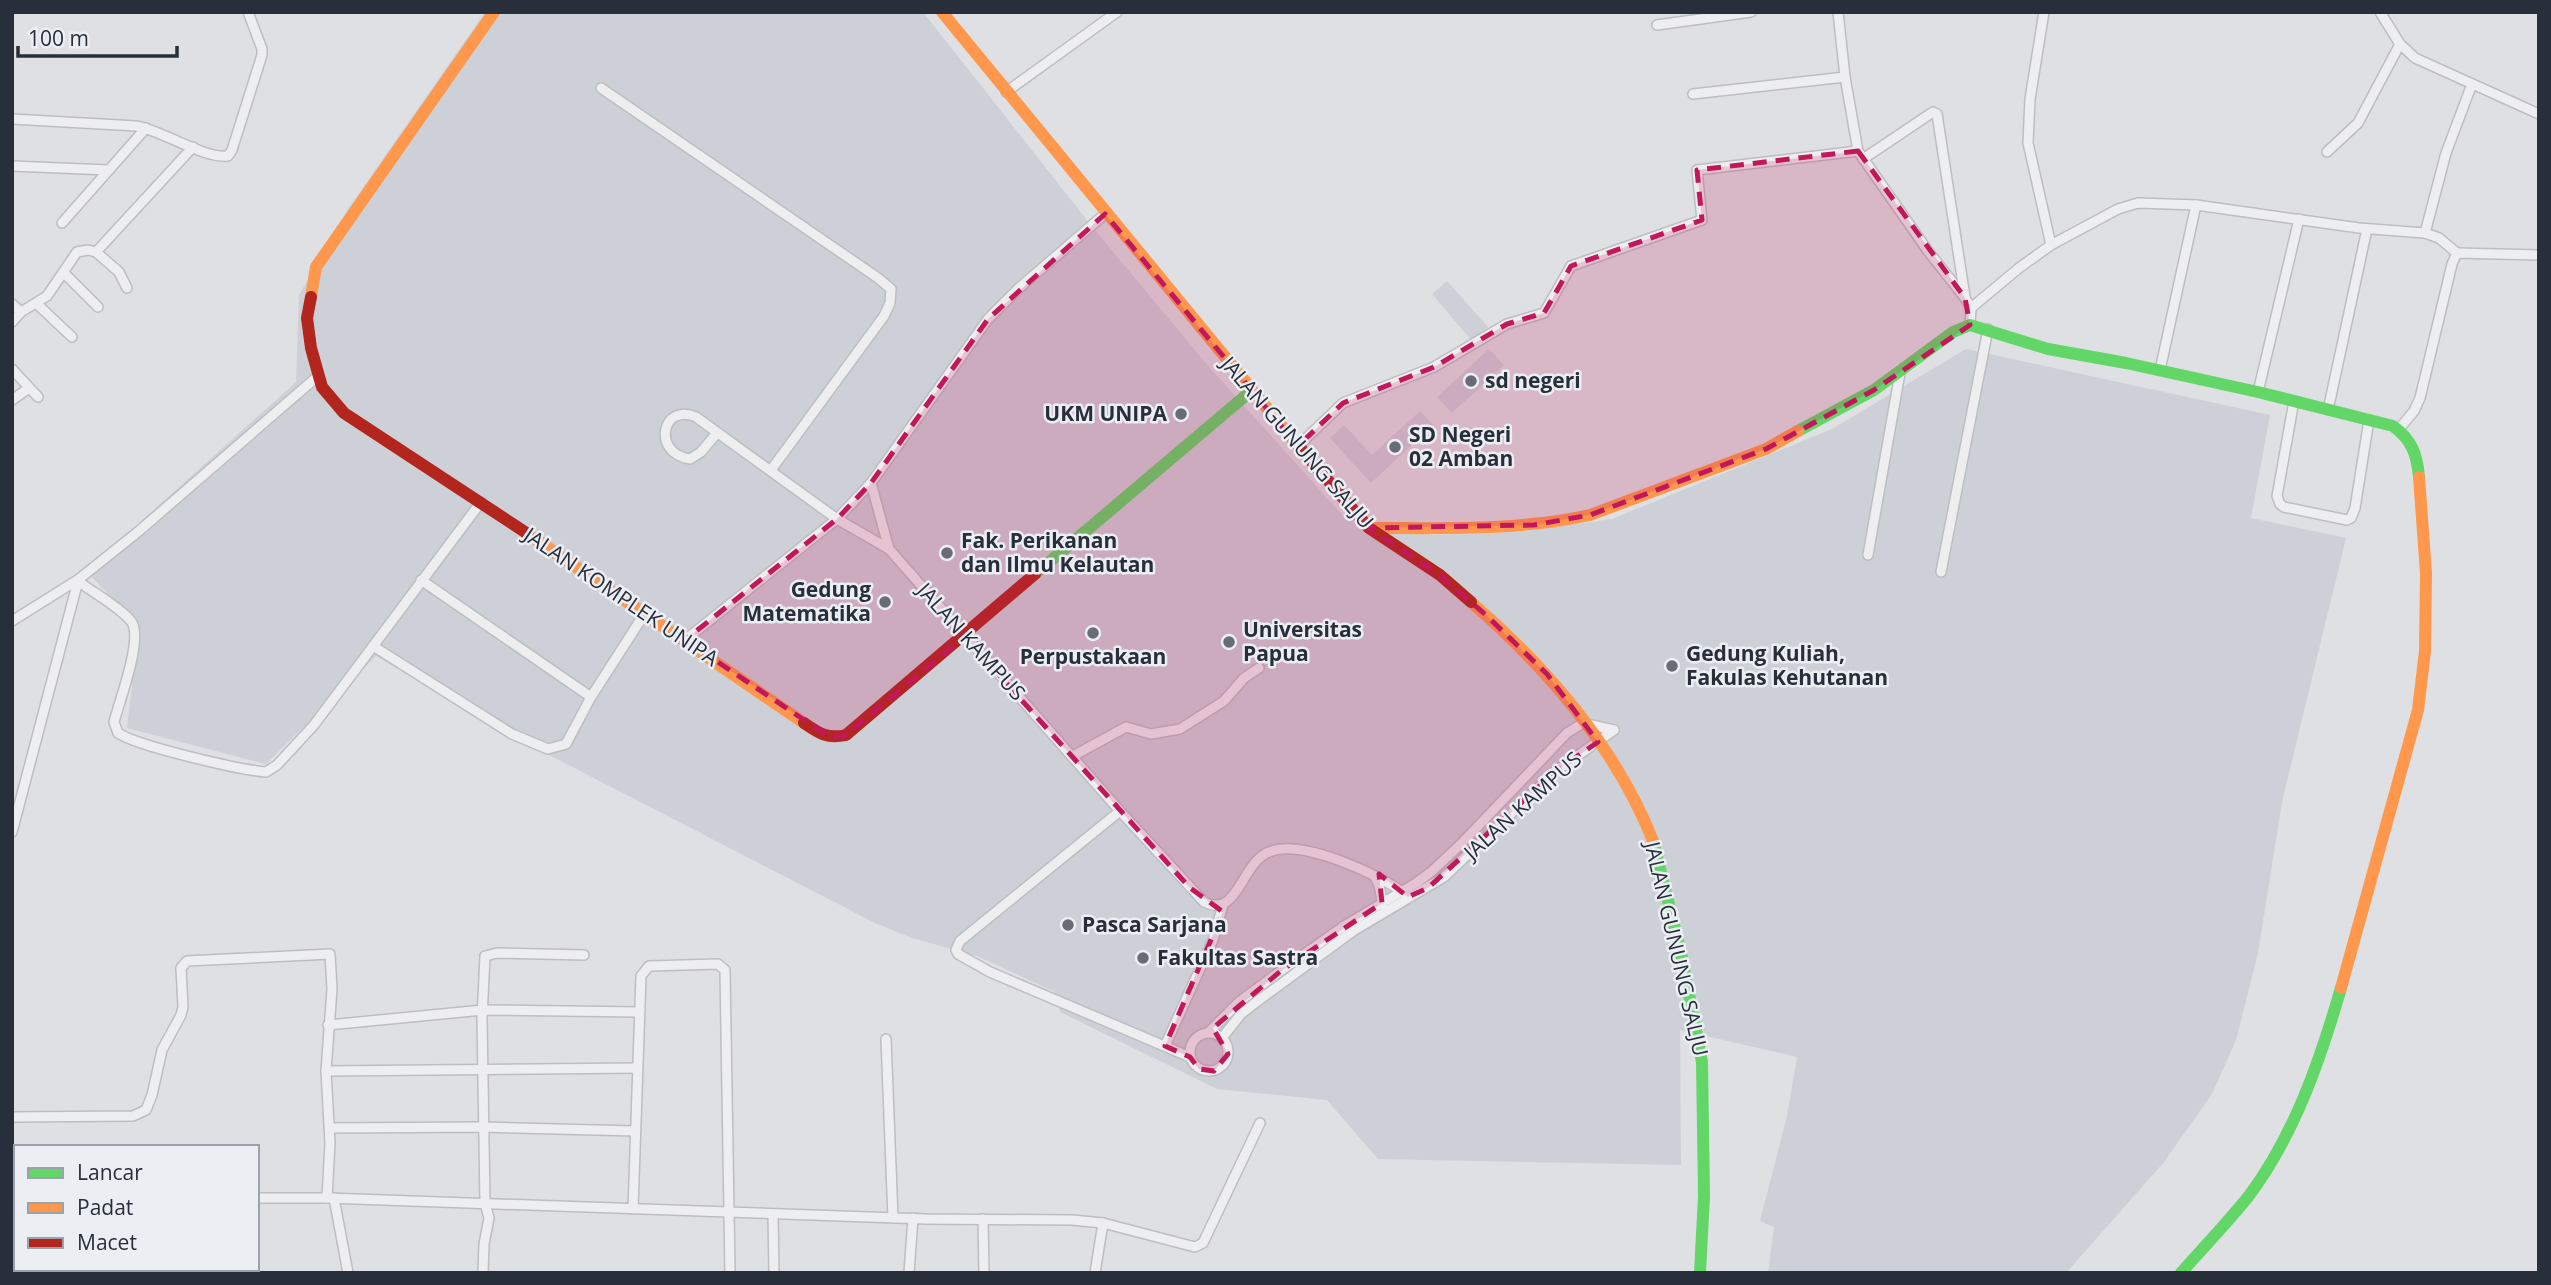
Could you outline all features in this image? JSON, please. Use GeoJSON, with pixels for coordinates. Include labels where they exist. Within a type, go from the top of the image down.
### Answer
{"type":"FeatureCollection","features":[{"type":"Feature","properties":{"kind":"street"},"geometry":{"type":"LineString","coordinates":[[12,119],[146,128],[205,153],[228,156],[262,55],[248,12]]}},
{"type":"Feature","properties":{"kind":"street","name":"JALAN KOMPLEK UNIPA"},"geometry":{"type":"LineString","coordinates":[[494,12],[316,267],[307,318],[317,376],[322,387],[344,413],[645,612],[823,736],[831,738],[846,735],[1251,391]]}},
{"type":"Feature","properties":{"kind":"street","name":"JALAN GUNUNG SALJU"},"geometry":{"type":"LineString","coordinates":[[942,12],[1105,215],[1369,528],[1440,575],[1547,674],[1598,742],[1642,813],[1667,888],[1702,1062],[1704,1196],[1700,1273]]}},
{"type":"Feature","properties":{"kind":"street"},"geometry":{"type":"LineString","coordinates":[[1006,92],[1117,12]]}},
{"type":"Feature","properties":{"kind":"street"},"geometry":{"type":"LineString","coordinates":[[1657,25],[1751,12]]}},
{"type":"Feature","properties":{"kind":"street"},"geometry":{"type":"LineString","coordinates":[[1838,12],[1845,77],[1860,155],[1965,298],[1971,308],[1970,325]]}},
{"type":"Feature","properties":{"kind":"street"},"geometry":{"type":"LineString","coordinates":[[2044,12],[2031,99],[2028,143],[2051,245]]}},
{"type":"Feature","properties":{"kind":"street"},"geometry":{"type":"LineString","coordinates":[[2380,12],[2400,44],[2414,58],[2539,114]]}},
{"type":"Feature","properties":{"kind":"street"},"geometry":{"type":"LineString","coordinates":[[2327,152],[2358,123],[2400,44]]}},
{"type":"Feature","properties":{"kind":"street"},"geometry":{"type":"LineString","coordinates":[[1693,94],[1845,77]]}},
{"type":"Feature","properties":{"kind":"street"},"geometry":{"type":"LineString","coordinates":[[2425,233],[2446,153],[2472,84]]}},
{"type":"Feature","properties":{"kind":"street"},"geometry":{"type":"LineString","coordinates":[[601,88],[891,289],[890,303],[884,316],[771,470]]}},
{"type":"Feature","properties":{"kind":"street"},"geometry":{"type":"LineString","coordinates":[[1298,446],[1343,403],[1434,367],[1507,324],[1544,313],[1571,266],[1702,220],[1697,170],[1860,155],[1933,112],[1937,114],[1965,298]]}},
{"type":"Feature","properties":{"kind":"street"},"geometry":{"type":"LineString","coordinates":[[62,223],[146,128]]}},
{"type":"Feature","properties":{"kind":"street"},"geometry":{"type":"LineString","coordinates":[[96,252],[193,147]]}},
{"type":"Feature","properties":{"kind":"street"},"geometry":{"type":"LineString","coordinates":[[12,166],[108,170]]}},
{"type":"Feature","properties":{"kind":"street"},"geometry":{"type":"LineString","coordinates":[[1971,308],[2051,245],[2119,209],[2138,204],[2196,205],[2367,229],[2425,233],[2440,237],[2457,253],[2539,256]]}},
{"type":"Feature","properties":{"kind":"street"},"geometry":{"type":"LineString","coordinates":[[2160,370],[2196,205]]}},
{"type":"Feature","properties":{"kind":"street"},"geometry":{"type":"LineString","coordinates":[[685,640],[837,519],[871,483],[988,319],[1019,288],[1105,215]]}},
{"type":"Feature","properties":{"kind":"street"},"geometry":{"type":"LineString","coordinates":[[2258,392],[2299,219]]}},
{"type":"Feature","properties":{"kind":"street"},"geometry":{"type":"LineString","coordinates":[[2328,410],[2367,229]]}},
{"type":"Feature","properties":{"kind":"street"},"geometry":{"type":"LineString","coordinates":[[12,322],[21,312],[47,296],[81,250],[96,252],[119,272],[127,288]]}},
{"type":"Feature","properties":{"kind":"street"},"geometry":{"type":"LineString","coordinates":[[2399,429],[2414,411],[2420,398],[2452,264],[2457,253]]}},
{"type":"Feature","properties":{"kind":"street"},"geometry":{"type":"LineString","coordinates":[[64,272],[98,307]]}},
{"type":"Feature","properties":{"kind":"street"},"geometry":{"type":"LineString","coordinates":[[12,304],[21,312]]}},
{"type":"Feature","properties":{"kind":"street"},"geometry":{"type":"LineString","coordinates":[[37,304],[72,337]]}},
{"type":"Feature","properties":{"kind":"street"},"geometry":{"type":"LineString","coordinates":[[1369,528],[1534,525],[1561,523],[1590,516],[1766,449],[1874,390],[1953,332],[1970,325],[2049,349],[2160,370],[2369,420],[2399,429],[2407,436],[2418,470],[2426,573],[2425,651],[2418,710],[2336,1005],[2308,1089],[2274,1156],[2248,1196],[2181,1273]]}},
{"type":"Feature","properties":{"kind":"street"},"geometry":{"type":"LineString","coordinates":[[1941,572],[1988,329]]}},
{"type":"Feature","properties":{"kind":"street"},"geometry":{"type":"LineString","coordinates":[[12,369],[38,397]]}},
{"type":"Feature","properties":{"kind":"street"},"geometry":{"type":"LineString","coordinates":[[1868,555],[1900,373]]}},
{"type":"Feature","properties":{"kind":"street"},"geometry":{"type":"LineString","coordinates":[[12,620],[79,580],[317,376]]}},
{"type":"Feature","properties":{"kind":"street"},"geometry":{"type":"LineString","coordinates":[[12,400],[29,388]]}},
{"type":"Feature","properties":{"kind":"street"},"geometry":{"type":"LineString","coordinates":[[2294,401],[2277,496],[2280,504],[2284,506],[2347,520],[2351,518],[2355,508],[2369,420]]}},
{"type":"Feature","properties":{"kind":"street"},"geometry":{"type":"LineString","coordinates":[[682,415],[696,417],[717,432],[701,452],[690,460],[680,458],[668,449],[664,436],[669,420],[682,415]]}},
{"type":"Feature","properties":{"kind":"street","name":"JALAN KAMPUS"},"geometry":{"type":"LineString","coordinates":[[717,432],[837,519],[889,549],[1204,902],[1216,907],[1223,905]]}},
{"type":"Feature","properties":{"kind":"street"},"geometry":{"type":"LineString","coordinates":[[871,483],[889,549]]}},
{"type":"Feature","properties":{"kind":"street"},"geometry":{"type":"LineString","coordinates":[[79,580],[128,618],[135,630],[134,645],[114,722],[118,733],[168,750],[265,772],[277,765],[314,725],[481,502]]}},
{"type":"Feature","properties":{"kind":"street"},"geometry":{"type":"LineString","coordinates":[[12,832],[79,580]]}},
{"type":"Feature","properties":{"kind":"street"},"geometry":{"type":"LineString","coordinates":[[421,580],[591,697]]}},
{"type":"Feature","properties":{"kind":"street"},"geometry":{"type":"LineString","coordinates":[[373,646],[512,734],[548,749],[566,744],[591,697],[645,612]]}},
{"type":"Feature","properties":{"kind":"street"},"geometry":{"type":"LineString","coordinates":[[1073,756],[1126,727],[1152,734],[1180,729],[1224,701],[1244,678],[1259,667]]}},
{"type":"Feature","properties":{"kind":"street","name":"JALAN KAMPUS"},"geometry":{"type":"LineString","coordinates":[[1222,1038],[1262,991],[1292,963],[1405,894],[1461,844],[1556,743],[1583,723],[1614,730],[1556,771],[1444,877],[1428,888],[1405,894]]}},
{"type":"Feature","properties":{"kind":"street"},"geometry":{"type":"LineString","coordinates":[[1120,811],[960,941],[956,950],[964,959],[990,972],[1190,1057],[1195,1066],[1203,1071],[1218,1069],[1225,1063],[1228,1054],[1227,1045],[1222,1038],[1208,1033]]}},
{"type":"Feature","properties":{"kind":"street"},"geometry":{"type":"LineString","coordinates":[[1165,1046],[1213,940],[1223,905],[1258,859],[1267,852],[1276,849],[1320,855],[1350,863],[1405,894]]}},
{"type":"Feature","properties":{"kind":"street"},"geometry":{"type":"LineString","coordinates":[[1375,877],[1383,907]]}},
{"type":"Feature","properties":{"kind":"street","name":"JALAN KAMPUS"},"geometry":{"type":"LineString","coordinates":[[1190,1057],[1193,1041],[1208,1033],[1240,1001],[1298,972],[1330,942]]}},
{"type":"Feature","properties":{"kind":"street"},"geometry":{"type":"LineString","coordinates":[[12,1116],[134,1116],[146,1110],[162,1050],[181,1015],[181,968],[187,961],[330,954],[332,989],[326,1071],[330,1128],[330,1198],[348,1273]]}},
{"type":"Feature","properties":{"kind":"street"},"geometry":{"type":"LineString","coordinates":[[484,1273],[484,1244],[489,1218],[485,1203],[485,956],[584,955]]}},
{"type":"Feature","properties":{"kind":"street"},"geometry":{"type":"LineString","coordinates":[[1292,963],[1298,972]]}},
{"type":"Feature","properties":{"kind":"street"},"geometry":{"type":"LineString","coordinates":[[633,1209],[641,976],[649,967],[718,964],[725,970],[730,1273]]}},
{"type":"Feature","properties":{"kind":"street"},"geometry":{"type":"LineString","coordinates":[[328,1025],[483,1010],[638,1012]]}},
{"type":"Feature","properties":{"kind":"street"},"geometry":{"type":"LineString","coordinates":[[886,1039],[893,1218]]}},
{"type":"Feature","properties":{"kind":"street"},"geometry":{"type":"LineString","coordinates":[[326,1071],[637,1068]]}},
{"type":"Feature","properties":{"kind":"street"},"geometry":{"type":"LineString","coordinates":[[259,1198],[330,1198],[893,1218],[1072,1220],[1103,1223],[1200,1246],[1260,1123]]}},
{"type":"Feature","properties":{"kind":"street"},"geometry":{"type":"LineString","coordinates":[[330,1128],[484,1127],[635,1131]]}},
{"type":"Feature","properties":{"kind":"street"},"geometry":{"type":"LineString","coordinates":[[773,1214],[774,1273]]}},
{"type":"Feature","properties":{"kind":"street"},"geometry":{"type":"LineString","coordinates":[[909,1273],[914,1218]]}},
{"type":"Feature","properties":{"kind":"street"},"geometry":{"type":"LineString","coordinates":[[983,1219],[984,1273]]}},
{"type":"Feature","properties":{"kind":"street"},"geometry":{"type":"LineString","coordinates":[[1095,1273],[1103,1223]]}},
{"type":"Feature","properties":{"kind":"highlighted area"},"geometry":{"type":"Polygon","coordinates":[[[1858,151],[1965,298],[1970,325],[1874,390],[1766,449],[1590,515],[1534,525],[1369,528],[1440,575],[1487,616],[1547,674],[1598,742],[1556,771],[1428,888],[1408,897],[1379,874],[1382,903],[1282,970],[1213,1028],[1228,1054],[1214,1071],[1199,1069],[1190,1057],[1165,1046],[1223,912],[1189,887],[965,637],[846,735],[831,738],[685,640],[837,519],[871,483],[988,319],[1105,214],[1298,446],[1343,403],[1434,367],[1507,324],[1544,313],[1571,266],[1702,220],[1697,170],[1858,151]]]}},
{"type":"Feature","properties":{"kind":"shaded area","name":"Universitas Papua"},"geometry":{"type":"Polygon","coordinates":[[[485,12],[923,12],[1090,224],[1203,360],[1345,518],[1434,535],[1519,532],[1612,519],[1832,429],[1966,349],[2270,415],[2251,518],[2346,538],[2282,802],[2258,953],[2236,1040],[2212,1094],[2164,1162],[2066,1273],[1768,1273],[1774,1227],[1760,1221],[1787,1116],[1797,1057],[1680,1030],[1681,1165],[1378,1159],[1327,1100],[1217,1089],[1060,1012],[1055,992],[977,956],[912,938],[875,923],[553,757],[376,656],[266,764],[127,728],[139,627],[86,571],[296,382],[299,295],[348,209],[485,12]]]}},
{"type":"Feature","properties":{"kind":"shaded area","name":"sd negeri"},"geometry":{"type":"Polygon","coordinates":[[[1447,281],[1488,327],[1473,342],[1432,294],[1447,281]]]}},
{"type":"Feature","properties":{"kind":"shaded area","name":"sd negeri"},"geometry":{"type":"Polygon","coordinates":[[[1489,349],[1504,365],[1452,413],[1437,397],[1489,349]]]}},
{"type":"Feature","properties":{"kind":"shaded area","name":"SD Negeri 02 Amban"},"geometry":{"type":"Polygon","coordinates":[[[1420,411],[1433,425],[1371,483],[1330,438],[1344,425],[1372,455],[1420,411]]]}},
{"type":"Feature","properties":{"kind":"traffic: fast"},"geometry":{"type":"LineString","coordinates":[[1798,431],[1874,390],[1953,332],[1970,325],[2048,349],[2258,392],[2393,426],[2412,448],[2419,477]]}},
{"type":"Feature","properties":{"kind":"traffic: fast"},"geometry":{"type":"LineString","coordinates":[[1035,574],[1251,391]]}},
{"type":"Feature","properties":{"kind":"traffic: fast"},"geometry":{"type":"LineString","coordinates":[[1653,841],[1681,953],[1702,1062],[1704,1196],[1700,1273]]}},
{"type":"Feature","properties":{"kind":"traffic: fast"},"geometry":{"type":"LineString","coordinates":[[2181,1273],[2248,1197],[2279,1149],[2304,1097],[2341,988]]}},
{"type":"Feature","properties":{"kind":"traffic: slow"},"geometry":{"type":"LineString","coordinates":[[311,297],[316,267],[494,12]]}},
{"type":"Feature","properties":{"kind":"traffic: slow"},"geometry":{"type":"LineString","coordinates":[[942,12],[1295,442]]}},
{"type":"Feature","properties":{"kind":"traffic: slow"},"geometry":{"type":"LineString","coordinates":[[1369,528],[1508,526],[1590,515],[1766,449],[1798,431]]}},
{"type":"Feature","properties":{"kind":"traffic: slow"},"geometry":{"type":"LineString","coordinates":[[2341,988],[2418,710],[2425,651],[2426,573],[2419,477]]}},
{"type":"Feature","properties":{"kind":"traffic: slow"},"geometry":{"type":"LineString","coordinates":[[528,534],[804,723]]}},
{"type":"Feature","properties":{"kind":"traffic: slow"},"geometry":{"type":"LineString","coordinates":[[1471,602],[1552,681],[1599,741],[1638,806],[1653,841]]}},
{"type":"Feature","properties":{"kind":"traffic: jam"},"geometry":{"type":"LineString","coordinates":[[311,297],[307,318],[311,348],[322,387],[344,413],[528,534]]}},
{"type":"Feature","properties":{"kind":"traffic: jam"},"geometry":{"type":"LineString","coordinates":[[1295,442],[1369,528],[1440,575],[1471,602]]}},
{"type":"Feature","properties":{"kind":"traffic: jam"},"geometry":{"type":"LineString","coordinates":[[804,723],[824,735],[846,735],[1035,574]]}},
{"type":"Feature","properties":{"kind":"place","name":"sd negeri"},"geometry":{"type":"Point","coordinates":[1471,381]}},
{"type":"Feature","properties":{"kind":"place","name":"UKM UNIPA"},"geometry":{"type":"Point","coordinates":[1181,414]}},
{"type":"Feature","properties":{"kind":"place","name":"SD Negeri 02 Amban"},"geometry":{"type":"Point","coordinates":[1395,447]}},
{"type":"Feature","properties":{"kind":"place","name":"Fak. Perikanan dan Ilmu Kelautan"},"geometry":{"type":"Point","coordinates":[947,553]}},
{"type":"Feature","properties":{"kind":"place","name":"Gedung Matematika"},"geometry":{"type":"Point","coordinates":[885,602]}},
{"type":"Feature","properties":{"kind":"place","name":"Perpustakaan"},"geometry":{"type":"Point","coordinates":[1093,633]}},
{"type":"Feature","properties":{"kind":"place","name":"Universitas Papua"},"geometry":{"type":"Point","coordinates":[1229,642]}},
{"type":"Feature","properties":{"kind":"place","name":"Gedung Kuliah, Fakulas Kehutanan"},"geometry":{"type":"Point","coordinates":[1672,666]}},
{"type":"Feature","properties":{"kind":"place","name":"Pasca Sarjana"},"geometry":{"type":"Point","coordinates":[1068,925]}},
{"type":"Feature","properties":{"kind":"place","name":"Fakultas Sastra"},"geometry":{"type":"Point","coordinates":[1143,958]}}]}
